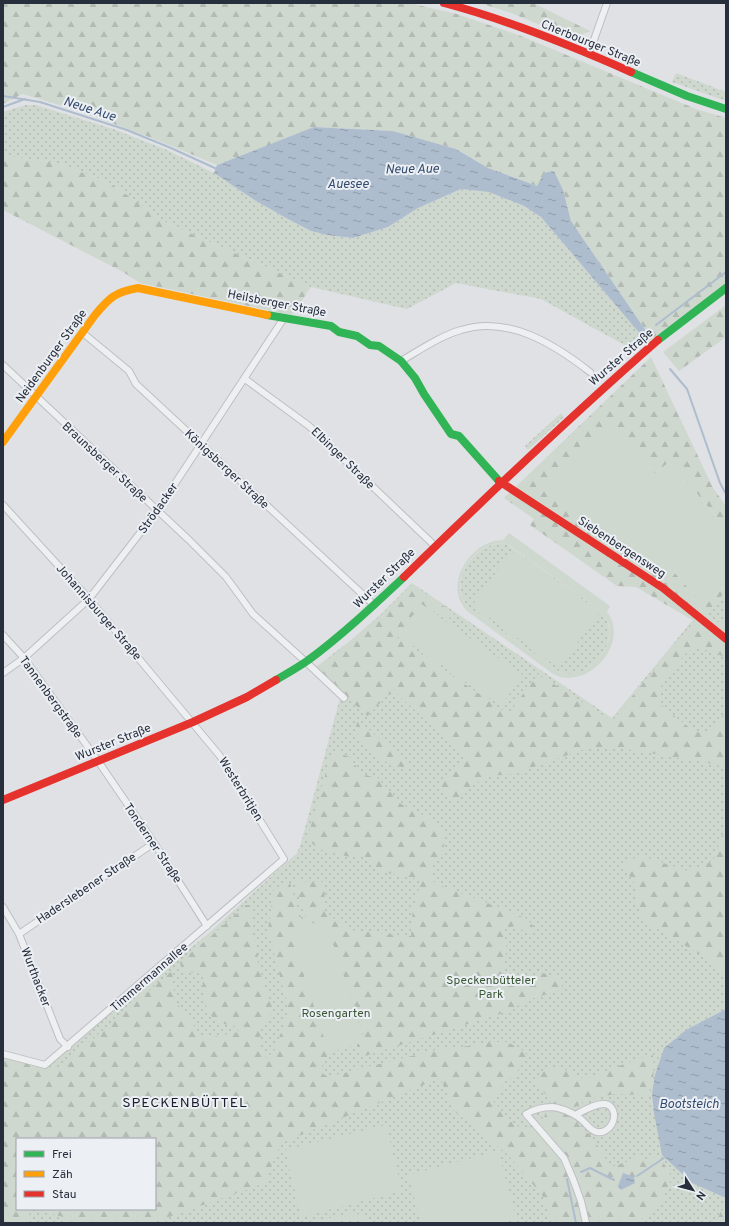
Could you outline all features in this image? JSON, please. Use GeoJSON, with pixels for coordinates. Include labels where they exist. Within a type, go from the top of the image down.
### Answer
{"type":"FeatureCollection","features":[{"type":"Feature","properties":{"kind":"street","name":"Cherbourger Straße"},"geometry":{"type":"LineString","coordinates":[[444,3],[501,20],[589,54],[683,95],[726,109]]}},
{"type":"Feature","properties":{"kind":"street"},"geometry":{"type":"LineString","coordinates":[[589,54],[607,3]]}},
{"type":"Feature","properties":{"kind":"street","name":"Heilsberger Straße"},"geometry":{"type":"LineString","coordinates":[[124,290],[138,288],[284,318],[331,326],[339,332],[357,336],[370,345],[379,346],[401,361],[415,378],[451,434],[459,436],[501,483]]}},
{"type":"Feature","properties":{"kind":"street","name":"Wurster Straße"},"geometry":{"type":"LineString","coordinates":[[3,800],[193,722],[247,697],[306,662],[332,642],[374,605],[590,400],[673,328],[726,288]]}},
{"type":"Feature","properties":{"kind":"street","name":"Neidenburger Straße"},"geometry":{"type":"LineString","coordinates":[[3,442],[95,315],[110,297],[124,290]]}},
{"type":"Feature","properties":{"kind":"street","name":"Strödacker"},"geometry":{"type":"LineString","coordinates":[[3,673],[24,658],[89,599],[157,511],[284,318]]}},
{"type":"Feature","properties":{"kind":"street"},"geometry":{"type":"LineString","coordinates":[[401,361],[448,334],[474,326],[490,326],[506,327],[533,336],[568,355],[590,372]]}},
{"type":"Feature","properties":{"kind":"street","name":"Königsberger Straße"},"geometry":{"type":"LineString","coordinates":[[83,333],[130,371],[136,384],[374,605]]}},
{"type":"Feature","properties":{"kind":"street","name":"Braunsberger Straße"},"geometry":{"type":"LineString","coordinates":[[3,365],[189,540],[226,577],[253,614],[306,662]]}},
{"type":"Feature","properties":{"kind":"street","name":"Elbinger Straße"},"geometry":{"type":"LineString","coordinates":[[245,378],[309,426],[435,546]]}},
{"type":"Feature","properties":{"kind":"street","name":"Siebenbergensweg"},"geometry":{"type":"LineString","coordinates":[[501,483],[663,588],[726,639]]}},
{"type":"Feature","properties":{"kind":"street","name":"Johannisburger Straße"},"geometry":{"type":"LineString","coordinates":[[3,505],[89,599],[193,722]]}},
{"type":"Feature","properties":{"kind":"street","name":"Tannenbergstraße"},"geometry":{"type":"LineString","coordinates":[[3,635],[24,658],[98,761]]}},
{"type":"Feature","properties":{"kind":"street"},"geometry":{"type":"LineString","coordinates":[[306,662],[344,698]]}},
{"type":"Feature","properties":{"kind":"street","name":"Westerbritjen"},"geometry":{"type":"LineString","coordinates":[[193,722],[220,756],[284,859]]}},
{"type":"Feature","properties":{"kind":"street","name":"Tonderner Straße"},"geometry":{"type":"LineString","coordinates":[[98,761],[154,843],[207,926]]}},
{"type":"Feature","properties":{"kind":"street","name":"Haderslebener Straße"},"geometry":{"type":"LineString","coordinates":[[19,934],[154,843]]}},
{"type":"Feature","properties":{"kind":"street","name":"Timmermannallee"},"geometry":{"type":"LineString","coordinates":[[3,1054],[46,1065],[284,859]]}},
{"type":"Feature","properties":{"kind":"street","name":"Wurthacker"},"geometry":{"type":"LineString","coordinates":[[3,907],[19,934],[60,1039],[68,1047]]}},
{"type":"Feature","properties":{"kind":"street"},"geometry":{"type":"LineString","coordinates":[[575,1115],[588,1108],[607,1104],[613,1110],[614,1117],[613,1123],[610,1127],[604,1132],[597,1132],[592,1130],[575,1115],[564,1110],[552,1107],[533,1110],[526,1114],[564,1158],[581,1202],[586,1223]]}},
{"type":"Feature","properties":{"kind":"green space"},"geometry":{"type":"Polygon","coordinates":[[[3,3],[409,3],[457,14],[521,36],[696,109],[726,118],[726,284],[642,346],[628,347],[646,331],[571,221],[563,190],[537,186],[488,168],[456,149],[393,131],[315,127],[217,165],[113,123],[22,94],[3,104],[3,3]]]}},
{"type":"Feature","properties":{"kind":"green space"},"geometry":{"type":"Polygon","coordinates":[[[480,3],[533,3],[590,31],[573,38],[511,13],[480,3]]]}},
{"type":"Feature","properties":{"kind":"green space"},"geometry":{"type":"Polygon","coordinates":[[[676,73],[726,92],[726,101],[672,82],[676,73]]]}},
{"type":"Feature","properties":{"kind":"green space"},"geometry":{"type":"Polygon","coordinates":[[[25,105],[36,105],[116,130],[167,150],[214,173],[256,201],[286,218],[311,231],[327,235],[353,238],[388,227],[418,208],[461,189],[489,192],[524,206],[541,217],[641,335],[628,347],[541,299],[456,283],[407,309],[311,287],[165,222],[110,183],[57,163],[3,155],[3,112],[25,105]]]}},
{"type":"Feature","properties":{"kind":"green space"},"geometry":{"type":"Polygon","coordinates":[[[3,155],[57,163],[110,183],[165,222],[311,287],[292,315],[140,283],[123,272],[3,210],[3,155]]]}},
{"type":"Feature","properties":{"kind":"green space"},"geometry":{"type":"Polygon","coordinates":[[[726,305],[726,337],[679,371],[663,352],[726,305]]]}},
{"type":"Feature","properties":{"kind":"green space"},"geometry":{"type":"Polygon","coordinates":[[[651,357],[713,488],[726,506],[726,528],[669,462],[655,474],[643,460],[613,539],[627,539],[637,549],[638,557],[639,556],[665,583],[675,573],[704,606],[726,584],[726,591],[706,614],[707,619],[713,623],[726,620],[726,658],[712,651],[695,648],[687,652],[659,690],[659,702],[665,709],[695,732],[707,732],[714,727],[726,711],[726,767],[620,748],[585,749],[513,774],[488,776],[473,785],[456,802],[440,786],[466,758],[393,690],[367,716],[316,668],[352,641],[412,584],[455,614],[447,620],[421,604],[397,637],[508,714],[538,674],[612,721],[694,621],[636,587],[617,586],[530,525],[534,519],[504,498],[651,357]]]}},
{"type":"Feature","properties":{"kind":"green space"},"geometry":{"type":"Polygon","coordinates":[[[561,413],[564,417],[528,450],[525,446],[561,413]]]}},
{"type":"Feature","properties":{"kind":"green space"},"geometry":{"type":"Polygon","coordinates":[[[612,420],[655,474],[669,462],[726,528],[726,584],[704,606],[675,573],[666,583],[639,556],[637,557],[633,552],[636,549],[627,539],[613,539],[608,543],[550,486],[580,449],[612,420]]]}},
{"type":"Feature","properties":{"kind":"green space"},"geometry":{"type":"Polygon","coordinates":[[[509,533],[610,606],[607,612],[613,624],[613,637],[609,650],[602,661],[591,670],[579,676],[566,678],[553,674],[467,611],[460,601],[457,589],[463,566],[480,548],[491,542],[503,540],[509,533]],[[502,543],[481,549],[466,566],[460,586],[462,596],[467,606],[561,673],[568,674],[586,669],[598,659],[607,645],[610,630],[608,622],[601,611],[509,545],[502,543]]]}},
{"type":"Feature","properties":{"kind":"green space"},"geometry":{"type":"Polygon","coordinates":[[[502,543],[508,545],[601,611],[609,626],[609,636],[604,651],[594,663],[580,672],[572,674],[561,673],[467,606],[462,596],[460,586],[462,575],[466,566],[473,557],[482,550],[491,545],[502,543]]]}},
{"type":"Feature","properties":{"kind":"green space"},"geometry":{"type":"Polygon","coordinates":[[[513,549],[600,612],[559,668],[472,605],[513,549]]]}},
{"type":"Feature","properties":{"kind":"green space","name":"Speckenbütteler Park"},"geometry":{"type":"Polygon","coordinates":[[[412,583],[612,718],[691,622],[726,588],[726,1223],[3,1223],[5,1056],[46,1066],[209,933],[297,853],[340,698],[311,671],[351,640],[381,614],[412,583]]]}},
{"type":"Feature","properties":{"kind":"green space"},"geometry":{"type":"Polygon","coordinates":[[[421,604],[523,675],[501,706],[399,636],[421,604]]]}},
{"type":"Feature","properties":{"kind":"green space"},"geometry":{"type":"Polygon","coordinates":[[[358,720],[410,765],[406,769],[374,755],[355,730],[358,720]]]}},
{"type":"Feature","properties":{"kind":"green space"},"geometry":{"type":"Polygon","coordinates":[[[332,751],[350,757],[361,774],[378,778],[401,804],[437,822],[443,833],[444,848],[432,867],[431,877],[434,882],[527,919],[533,926],[532,932],[526,932],[515,926],[505,928],[503,938],[507,948],[501,977],[505,984],[513,985],[543,973],[559,979],[563,989],[531,999],[503,1013],[365,1056],[358,1052],[357,1044],[365,1041],[326,923],[317,925],[306,920],[294,881],[325,882],[324,911],[350,930],[411,936],[413,907],[422,880],[378,872],[373,862],[364,856],[350,857],[322,850],[311,843],[308,836],[332,751]]]}},
{"type":"Feature","properties":{"kind":"green space"},"geometry":{"type":"Polygon","coordinates":[[[726,828],[726,974],[706,958],[654,927],[642,916],[637,904],[636,885],[627,873],[623,862],[642,856],[688,871],[713,861],[726,828]]]}},
{"type":"Feature","properties":{"kind":"green space"},"geometry":{"type":"Polygon","coordinates":[[[290,883],[302,921],[298,932],[292,935],[329,1053],[322,1065],[322,1073],[328,1077],[435,1050],[489,1042],[506,1042],[520,1048],[528,1056],[514,1076],[505,1082],[493,1101],[515,1126],[527,1128],[544,1117],[550,1106],[549,1097],[537,1087],[537,1079],[548,1067],[561,1068],[585,1079],[640,1058],[653,1055],[653,1081],[647,1095],[614,1094],[584,1101],[575,1107],[577,1123],[592,1137],[611,1167],[629,1161],[639,1155],[645,1159],[656,1157],[662,1160],[672,1178],[659,1206],[638,1223],[551,1223],[551,1218],[542,1195],[507,1154],[454,1111],[440,1078],[281,1143],[265,1183],[148,1223],[64,1223],[63,1217],[39,1210],[156,1210],[156,1138],[16,1138],[16,1210],[31,1210],[27,1223],[3,1223],[3,1057],[50,1069],[59,1068],[172,971],[175,1001],[195,1027],[197,1037],[214,1037],[239,1032],[235,1026],[224,1024],[216,1020],[211,1015],[204,1001],[203,974],[189,972],[183,975],[180,962],[246,905],[252,905],[251,933],[257,947],[258,965],[273,1010],[261,1029],[260,1046],[266,1058],[274,1051],[285,1022],[288,1007],[268,930],[274,888],[290,883]]]}},
{"type":"Feature","properties":{"kind":"green space","name":"Rosengarten"},"geometry":{"type":"Polygon","coordinates":[[[306,920],[317,925],[326,923],[365,1042],[329,1053],[291,935],[298,932],[302,921],[306,920]]]}},
{"type":"Feature","properties":{"kind":"green space"},"geometry":{"type":"Polygon","coordinates":[[[386,1125],[402,1191],[301,1217],[285,1150],[386,1125]]]}},
{"type":"Feature","properties":{"kind":"green space"},"geometry":{"type":"Polygon","coordinates":[[[498,1151],[517,1219],[501,1223],[421,1223],[408,1175],[498,1151]]]}},
{"type":"Feature","properties":{"kind":"green space"},"geometry":{"type":"Polygon","coordinates":[[[726,1208],[726,1223],[716,1223],[721,1211],[726,1208]]]}},
{"type":"Feature","properties":{"kind":"green space"},"geometry":{"type":"Polygon","coordinates":[[[350,1213],[363,1215],[375,1223],[364,1223],[360,1220],[350,1219],[333,1223],[310,1223],[350,1213]]]}},
{"type":"Feature","properties":{"kind":"water","name":"Auesee"},"geometry":{"type":"Polygon","coordinates":[[[314,127],[393,131],[456,149],[488,168],[537,186],[544,173],[554,171],[563,190],[571,221],[646,331],[641,335],[541,217],[524,206],[489,192],[461,189],[418,208],[388,227],[353,238],[327,235],[311,231],[256,201],[214,173],[217,165],[314,127]]]}},
{"type":"Feature","properties":{"kind":"water","name":"Bootsteich"},"geometry":{"type":"Polygon","coordinates":[[[726,1009],[726,1198],[692,1183],[662,1155],[652,1094],[655,1075],[664,1048],[686,1030],[726,1009]]]}},
{"type":"Feature","properties":{"kind":"water"},"geometry":{"type":"Polygon","coordinates":[[[623,1173],[634,1177],[635,1183],[621,1190],[618,1186],[623,1173]]]}},
{"type":"Feature","properties":{"kind":"waterway","name":"Neue Aue"},"geometry":{"type":"LineString","coordinates":[[3,96],[40,102],[127,130],[217,169]]}},
{"type":"Feature","properties":{"kind":"waterway"},"geometry":{"type":"LineString","coordinates":[[3,107],[25,99]]}},
{"type":"Feature","properties":{"kind":"waterway"},"geometry":{"type":"LineString","coordinates":[[656,325],[726,272]]}},
{"type":"Feature","properties":{"kind":"waterway","name":"Neue Aue"},"geometry":{"type":"LineString","coordinates":[[670,369],[687,389],[720,483],[726,494]]}},
{"type":"Feature","properties":{"kind":"waterway"},"geometry":{"type":"LineString","coordinates":[[637,1176],[664,1158]]}},
{"type":"Feature","properties":{"kind":"waterway"},"geometry":{"type":"LineString","coordinates":[[581,1172],[590,1168],[614,1180]]}},
{"type":"Feature","properties":{"kind":"waterway"},"geometry":{"type":"LineString","coordinates":[[567,1179],[576,1223]]}},
{"type":"Feature","properties":{"kind":"traffic: fast"},"geometry":{"type":"LineString","coordinates":[[631,72],[687,96],[726,109]]}},
{"type":"Feature","properties":{"kind":"traffic: fast"},"geometry":{"type":"LineString","coordinates":[[658,340],[726,288]]}},
{"type":"Feature","properties":{"kind":"traffic: fast"},"geometry":{"type":"LineString","coordinates":[[267,315],[331,326],[339,332],[357,336],[370,345],[379,346],[401,361],[415,378],[451,434],[459,436],[499,481]]}},
{"type":"Feature","properties":{"kind":"traffic: fast"},"geometry":{"type":"LineString","coordinates":[[276,680],[307,661],[332,641],[369,610],[404,577]]}},
{"type":"Feature","properties":{"kind":"traffic: slow"},"geometry":{"type":"LineString","coordinates":[[3,442],[95,315],[104,304],[118,294],[138,288],[267,315]]}},
{"type":"Feature","properties":{"kind":"traffic: jam"},"geometry":{"type":"LineString","coordinates":[[444,3],[492,17],[539,34],[631,72]]}},
{"type":"Feature","properties":{"kind":"traffic: jam"},"geometry":{"type":"LineString","coordinates":[[404,577],[466,516],[658,340]]}},
{"type":"Feature","properties":{"kind":"traffic: jam"},"geometry":{"type":"LineString","coordinates":[[499,481],[663,588],[726,639]]}},
{"type":"Feature","properties":{"kind":"traffic: jam"},"geometry":{"type":"LineString","coordinates":[[3,800],[193,722],[247,697],[276,680]]}},
{"type":"Feature","properties":{"kind":"district","name":"SPECKENBÜTTEL"},"geometry":{"type":"Point","coordinates":[185,1102]}}]}
